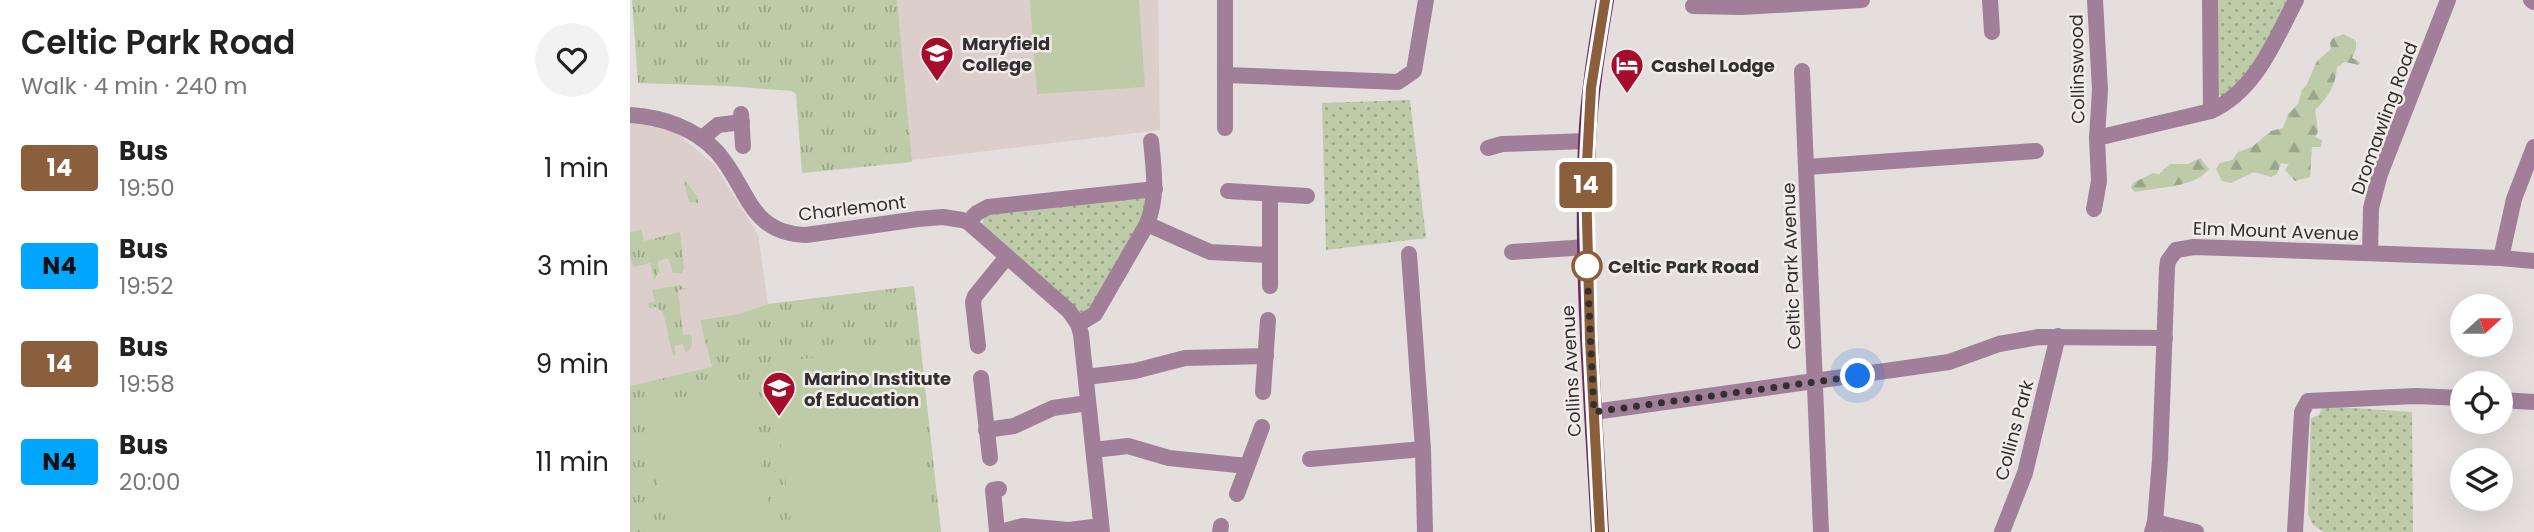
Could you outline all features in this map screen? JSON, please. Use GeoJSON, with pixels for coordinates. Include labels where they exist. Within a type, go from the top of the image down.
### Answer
{"type":"FeatureCollection","features":[{"type":"Feature","properties":{"kind":"main road","name":"Collins Avenue"},"geometry":{"type":"LineString","coordinates":[[1600,532],[1587,247],[1587,141],[1591,88],[1605,0]]}},
{"type":"Feature","properties":{"kind":"street"},"geometry":{"type":"LineString","coordinates":[[1225,0],[1225,128]]}},
{"type":"Feature","properties":{"kind":"street"},"geometry":{"type":"LineString","coordinates":[[1227,75],[1398,82],[1414,71],[1426,0]]}},
{"type":"Feature","properties":{"kind":"street"},"geometry":{"type":"LineString","coordinates":[[1693,6],[1862,0]]}},
{"type":"Feature","properties":{"kind":"street"},"geometry":{"type":"LineString","coordinates":[[1990,0],[1992,32]]}},
{"type":"Feature","properties":{"kind":"street","name":"Collinswood"},"geometry":{"type":"LineString","coordinates":[[2094,208],[2099,181],[2097,138],[2100,90],[2095,0]]}},
{"type":"Feature","properties":{"kind":"street"},"geometry":{"type":"LineString","coordinates":[[2210,0],[2211,111]]}},
{"type":"Feature","properties":{"kind":"street","name":"Collinswood"},"geometry":{"type":"LineString","coordinates":[[2097,138],[2211,111],[2225,104],[2240,92],[2263,63],[2296,0]]}},
{"type":"Feature","properties":{"kind":"street","name":"Dromawling Road"},"geometry":{"type":"LineString","coordinates":[[2370,253],[2371,208],[2380,174],[2448,0]]}},
{"type":"Feature","properties":{"kind":"street","name":"Celtic Park Avenue"},"geometry":{"type":"LineString","coordinates":[[1801,71],[1821,532]]}},
{"type":"Feature","properties":{"kind":"street","name":"Charlemont"},"geometry":{"type":"LineString","coordinates":[[630,115],[685,128],[702,138],[718,153],[733,174],[759,218],[788,234],[816,234],[943,217],[968,222]]}},
{"type":"Feature","properties":{"kind":"street"},"geometry":{"type":"LineString","coordinates":[[702,138],[718,125],[741,117],[743,146]]}},
{"type":"Feature","properties":{"kind":"street"},"geometry":{"type":"LineString","coordinates":[[1078,324],[1095,314],[1153,210],[1156,189],[1150,141]]}},
{"type":"Feature","properties":{"kind":"street"},"geometry":{"type":"LineString","coordinates":[[1488,148],[1587,141]]}},
{"type":"Feature","properties":{"kind":"street"},"geometry":{"type":"LineString","coordinates":[[2501,258],[2514,199],[2534,147]]}},
{"type":"Feature","properties":{"kind":"street","name":"Celtic Park Avenue"},"geometry":{"type":"LineString","coordinates":[[1807,167],[2036,151]]}},
{"type":"Feature","properties":{"kind":"street"},"geometry":{"type":"LineString","coordinates":[[999,489],[993,490],[999,532],[1023,526],[1069,530],[1101,529],[1078,324],[1069,311],[968,222],[977,212],[988,207],[1156,189]]}},
{"type":"Feature","properties":{"kind":"street"},"geometry":{"type":"LineString","coordinates":[[1228,191],[1307,196]]}},
{"type":"Feature","properties":{"kind":"street"},"geometry":{"type":"LineString","coordinates":[[1270,195],[1270,286]]}},
{"type":"Feature","properties":{"kind":"street"},"geometry":{"type":"LineString","coordinates":[[1147,224],[1210,252],[1269,255]]}},
{"type":"Feature","properties":{"kind":"street"},"geometry":{"type":"LineString","coordinates":[[1512,252],[1587,247]]}},
{"type":"Feature","properties":{"kind":"street","name":"Elm Mount Avenue"},"geometry":{"type":"LineString","coordinates":[[2154,527],[2167,268],[2172,255],[2183,247],[2534,261]]}},
{"type":"Feature","properties":{"kind":"street"},"geometry":{"type":"LineString","coordinates":[[1409,254],[1423,449],[1425,532]]}},
{"type":"Feature","properties":{"kind":"street"},"geometry":{"type":"LineString","coordinates":[[978,346],[981,329],[975,296],[1006,258]]}},
{"type":"Feature","properties":{"kind":"street"},"geometry":{"type":"LineString","coordinates":[[1263,393],[1268,320]]}},
{"type":"Feature","properties":{"kind":"street","name":"Collins Park"},"geometry":{"type":"LineString","coordinates":[[2002,532],[2025,473],[2058,336]]}},
{"type":"Feature","properties":{"kind":"street"},"geometry":{"type":"LineString","coordinates":[[1594,412],[1949,362],[1999,344],[2039,337],[2165,338]]}},
{"type":"Feature","properties":{"kind":"street"},"geometry":{"type":"LineString","coordinates":[[1086,377],[1147,368],[1185,358],[1266,356]]}},
{"type":"Feature","properties":{"kind":"street"},"geometry":{"type":"LineString","coordinates":[[981,378],[990,458]]}},
{"type":"Feature","properties":{"kind":"street"},"geometry":{"type":"LineString","coordinates":[[2295,532],[2302,412],[2308,401],[2416,396],[2450,397]]}},
{"type":"Feature","properties":{"kind":"street"},"geometry":{"type":"LineString","coordinates":[[2513,401],[2534,402]]}},
{"type":"Feature","properties":{"kind":"street"},"geometry":{"type":"LineString","coordinates":[[986,429],[1014,426],[1053,408],[1088,403]]}},
{"type":"Feature","properties":{"kind":"street"},"geometry":{"type":"LineString","coordinates":[[1237,494],[1262,427]]}},
{"type":"Feature","properties":{"kind":"street"},"geometry":{"type":"LineString","coordinates":[[1094,450],[1128,446],[1169,458],[1247,466]]}},
{"type":"Feature","properties":{"kind":"street"},"geometry":{"type":"LineString","coordinates":[[1310,459],[1423,449]]}},
{"type":"Feature","properties":{"kind":"street"},"geometry":{"type":"LineString","coordinates":[[2154,527],[2196,532]]}},
{"type":"Feature","properties":{"kind":"shaded area","name":"Maryfield College"},"geometry":{"type":"Polygon","coordinates":[[[636,0],[1158,0],[1160,130],[804,173],[798,93],[636,0]]]}},
{"type":"Feature","properties":{"kind":"shaded area","name":"Marino Institute of Education"},"geometry":{"type":"Polygon","coordinates":[[[630,122],[658,125],[679,135],[714,164],[758,234],[768,304],[914,286],[941,532],[630,532],[630,122]]]}},
{"type":"Feature","properties":{"kind":"green space"},"geometry":{"type":"Polygon","coordinates":[[[632,0],[897,0],[912,162],[802,173],[796,94],[792,91],[638,83],[632,0]]]}},
{"type":"Feature","properties":{"kind":"green space"},"geometry":{"type":"Polygon","coordinates":[[[1030,0],[1139,0],[1145,87],[1037,94],[1030,0]]]}},
{"type":"Feature","properties":{"kind":"green space"},"geometry":{"type":"Polygon","coordinates":[[[2215,0],[2290,0],[2254,66],[2235,88],[2223,97],[2219,95],[2215,0]]]}},
{"type":"Feature","properties":{"kind":"green space"},"geometry":{"type":"Polygon","coordinates":[[[2344,34],[2356,41],[2352,58],[2360,62],[2359,65],[2345,62],[2337,67],[2330,90],[2315,110],[2318,132],[2315,137],[2322,140],[2321,147],[2312,147],[2310,177],[2295,181],[2285,170],[2289,164],[2281,163],[2277,174],[2271,177],[2254,172],[2231,183],[2222,181],[2216,169],[2220,163],[2232,160],[2238,152],[2252,147],[2271,131],[2283,128],[2288,114],[2298,104],[2317,61],[2331,49],[2333,38],[2344,34]]]}},
{"type":"Feature","properties":{"kind":"green space"},"geometry":{"type":"Polygon","coordinates":[[[1410,100],[1426,238],[1326,250],[1322,103],[1410,100]]]}},
{"type":"Feature","properties":{"kind":"green space"},"geometry":{"type":"Polygon","coordinates":[[[2200,158],[2209,169],[2194,180],[2135,192],[2131,188],[2133,183],[2153,173],[2159,174],[2170,164],[2188,164],[2200,158]]]}},
{"type":"Feature","properties":{"kind":"green space"},"geometry":{"type":"Polygon","coordinates":[[[684,179],[698,197],[698,203],[689,202],[684,179]]]}},
{"type":"Feature","properties":{"kind":"green space"},"geometry":{"type":"Polygon","coordinates":[[[1143,197],[1148,206],[1092,310],[1082,315],[982,225],[985,214],[1143,197]]]}},
{"type":"Feature","properties":{"kind":"green space"},"geometry":{"type":"Polygon","coordinates":[[[641,230],[644,241],[680,232],[684,268],[682,273],[673,273],[668,258],[658,261],[659,272],[654,280],[650,263],[633,267],[630,232],[641,230]]]}},
{"type":"Feature","properties":{"kind":"green space"},"geometry":{"type":"Polygon","coordinates":[[[679,285],[686,289],[678,290],[683,335],[691,334],[692,343],[690,350],[685,353],[683,344],[674,346],[676,355],[673,356],[663,312],[656,307],[649,308],[648,303],[655,301],[652,290],[679,285]]]}},
{"type":"Feature","properties":{"kind":"green space","name":"Marino Institute of Education"},"geometry":{"type":"Polygon","coordinates":[[[914,286],[941,532],[630,532],[630,386],[712,367],[701,320],[739,314],[768,304],[914,286]]]}},
{"type":"Feature","properties":{"kind":"green space"},"geometry":{"type":"Polygon","coordinates":[[[911,345],[935,532],[792,532],[770,363],[911,345]]]}},
{"type":"Feature","properties":{"kind":"green space"},"geometry":{"type":"Polygon","coordinates":[[[744,384],[775,532],[669,532],[642,406],[744,384]]]}},
{"type":"Feature","properties":{"kind":"green space"},"geometry":{"type":"Polygon","coordinates":[[[2323,406],[2412,412],[2413,532],[2324,532],[2313,525],[2308,514],[2311,418],[2319,415],[2323,406]]]}},
{"type":"Feature","properties":{"kind":"bus line","name":"14"},"geometry":{"type":"LineString","coordinates":[[1600,532],[1590,339],[1586,180],[1591,88],[1605,0]]}},
{"type":"Feature","properties":{"kind":"place","name":"Maryfield College"},"geometry":{"type":"Point","coordinates":[937,83]}},
{"type":"Feature","properties":{"kind":"place","name":"Cashel Lodge"},"geometry":{"type":"Point","coordinates":[1627,95]}},
{"type":"Feature","properties":{"kind":"place","name":"Celtic Park Road"},"geometry":{"type":"Point","coordinates":[1587,266]}},
{"type":"Feature","properties":{"kind":"place","name":"Marino Institute of Education"},"geometry":{"type":"Point","coordinates":[779,418]}},
{"type":"Feature","properties":{"kind":"route"},"geometry":{"type":"LineString","coordinates":[[1587,266],[1594,412],[1858,376]]}}]}
